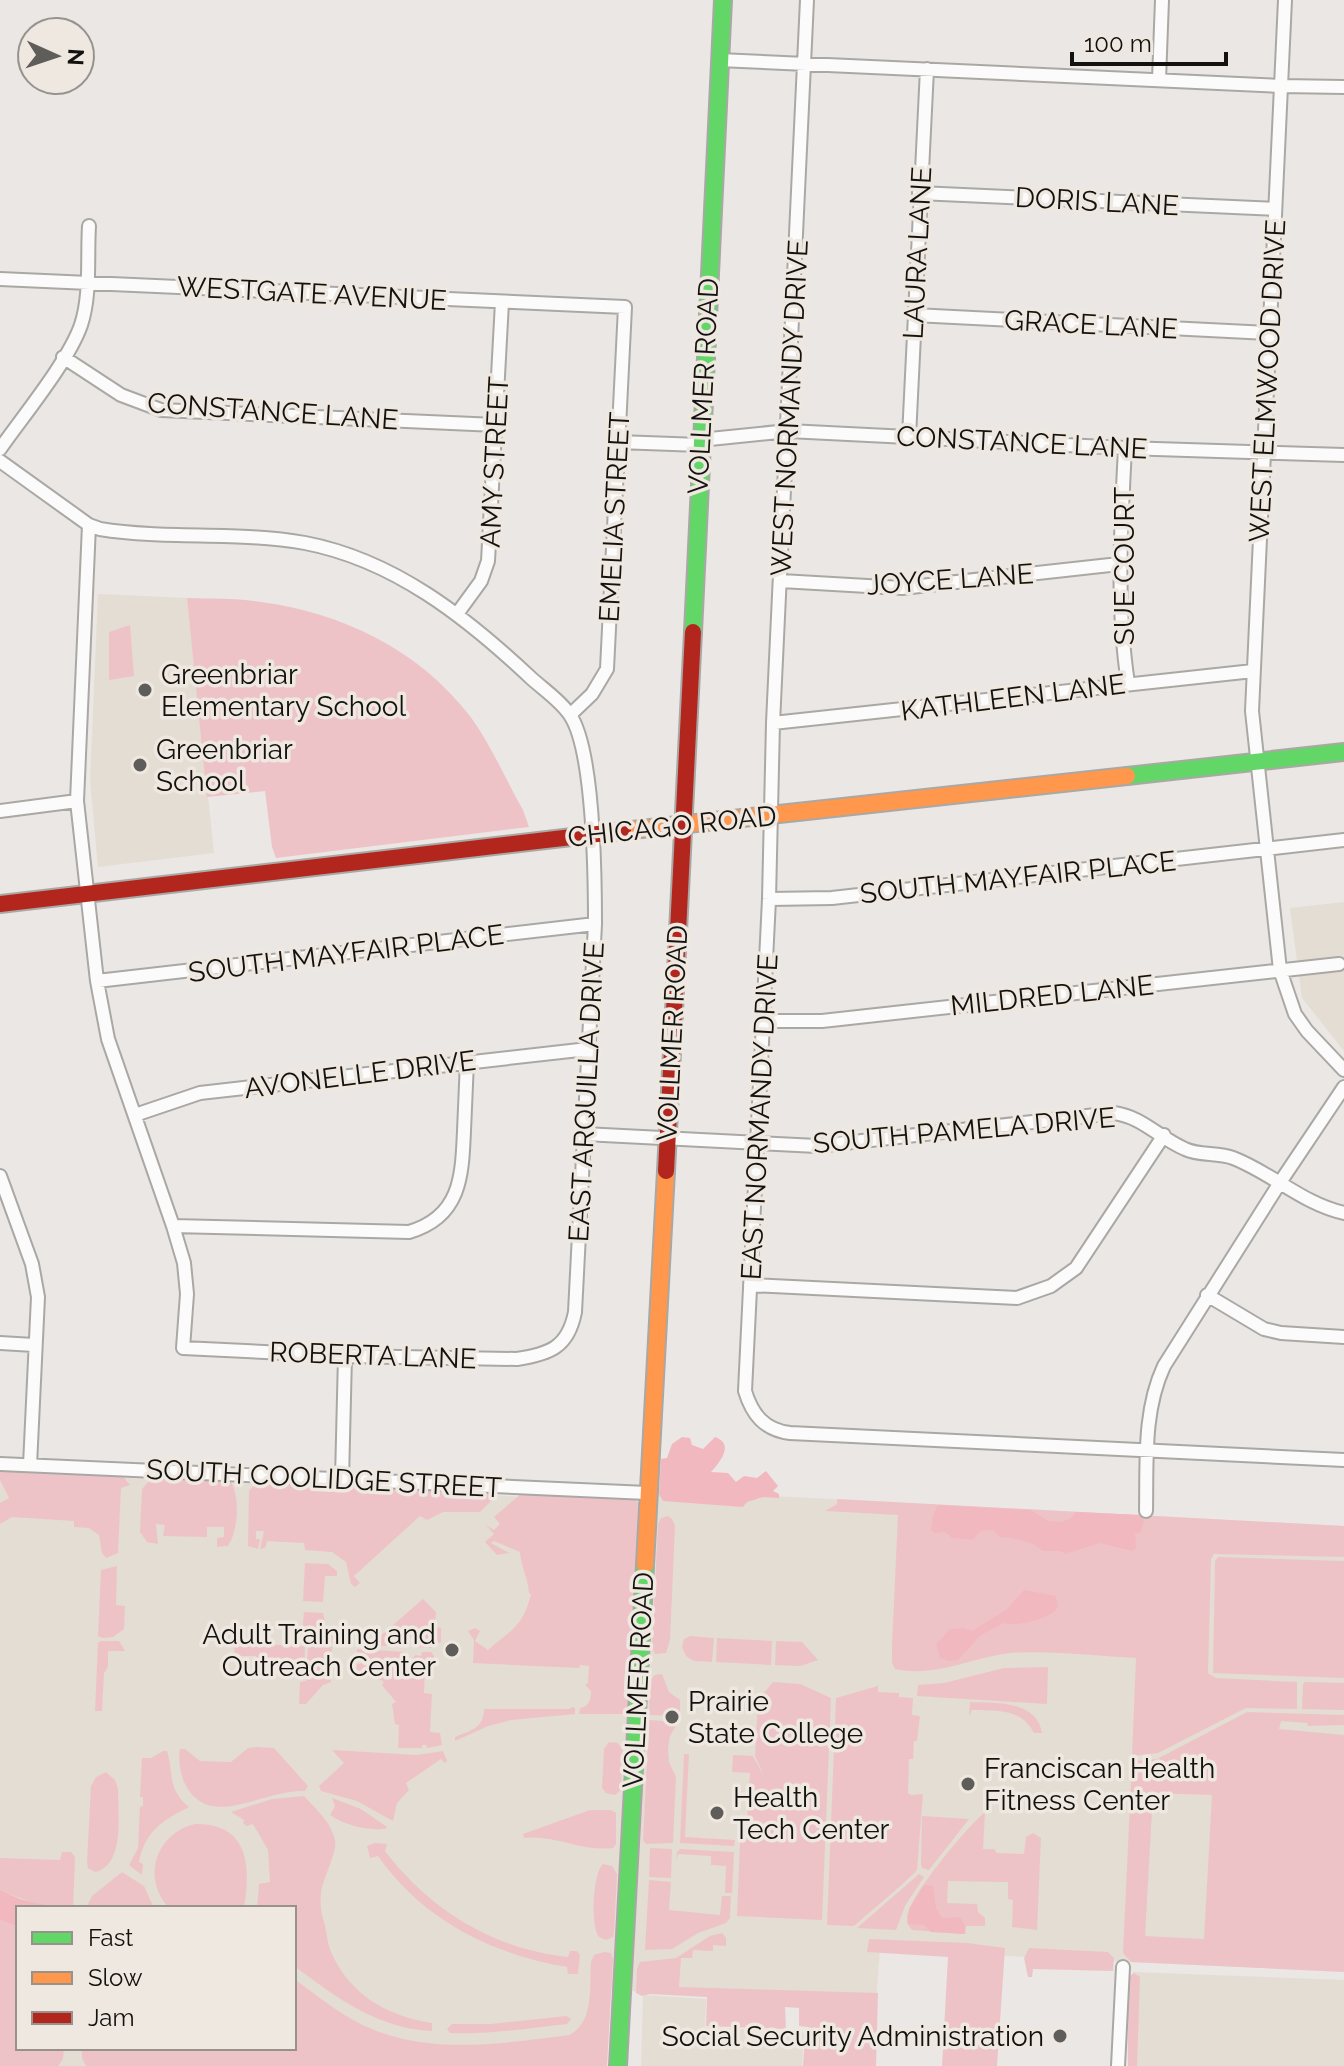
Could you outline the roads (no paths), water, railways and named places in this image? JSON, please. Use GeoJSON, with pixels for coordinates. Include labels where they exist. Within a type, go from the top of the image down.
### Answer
{"type":"FeatureCollection","features":[{"type":"Feature","properties":{"kind":"main road","name":"VOLLMER ROAD"},"geometry":{"type":"LineString","coordinates":[[618,2066],[684,824],[723,0]]}},
{"type":"Feature","properties":{"kind":"main road","name":"CHICAGO ROAD"},"geometry":{"type":"LineString","coordinates":[[0,904],[592,834],[1344,752]]}},
{"type":"Feature","properties":{"kind":"street","name":"WEST NORMANDY DRIVE"},"geometry":{"type":"LineString","coordinates":[[773,816],[773,723],[807,0]]}},
{"type":"Feature","properties":{"kind":"street"},"geometry":{"type":"LineString","coordinates":[[1159,80],[1162,0]]}},
{"type":"Feature","properties":{"kind":"street","name":"WEST ELMWOOD DRIVE"},"geometry":{"type":"LineString","coordinates":[[1285,0],[1252,711],[1280,970],[1295,1014],[1344,1070]]}},
{"type":"Feature","properties":{"kind":"street"},"geometry":{"type":"LineString","coordinates":[[719,60],[1344,87]]}},
{"type":"Feature","properties":{"kind":"street","name":"LAURA LANE"},"geometry":{"type":"LineString","coordinates":[[909,437],[927,69]]}},
{"type":"Feature","properties":{"kind":"street","name":"DORIS LANE"},"geometry":{"type":"LineString","coordinates":[[919,193],[1275,209]]}},
{"type":"Feature","properties":{"kind":"street"},"geometry":{"type":"LineString","coordinates":[[0,449],[80,327],[85,307],[89,226]]}},
{"type":"Feature","properties":{"kind":"street","name":"WESTGATE AVENUE"},"geometry":{"type":"LineString","coordinates":[[0,279],[625,307]]}},
{"type":"Feature","properties":{"kind":"street","name":"AMY STREET"},"geometry":{"type":"LineString","coordinates":[[457,614],[487,569],[502,302]]}},
{"type":"Feature","properties":{"kind":"street","name":"EMELIA STREET"},"geometry":{"type":"LineString","coordinates":[[570,715],[592,694],[607,669],[625,307]]}},
{"type":"Feature","properties":{"kind":"street","name":"GRACE LANE"},"geometry":{"type":"LineString","coordinates":[[914,315],[1268,333]]}},
{"type":"Feature","properties":{"kind":"street","name":"CONSTANCE LANE"},"geometry":{"type":"LineString","coordinates":[[63,357],[121,395],[161,410],[496,425]]}},
{"type":"Feature","properties":{"kind":"street","name":"CONSTANCE LANE"},"geometry":{"type":"LineString","coordinates":[[618,442],[700,442],[788,431],[1125,448],[1344,455]]}},
{"type":"Feature","properties":{"kind":"street","name":"SUE COURT"},"geometry":{"type":"LineString","coordinates":[[1125,448],[1119,564],[1122,645],[1128,683]]}},
{"type":"Feature","properties":{"kind":"street"},"geometry":{"type":"LineString","coordinates":[[0,461],[89,525],[109,530],[309,544],[366,560],[419,588],[457,614],[570,715]]}},
{"type":"Feature","properties":{"kind":"street"},"geometry":{"type":"LineString","coordinates":[[89,525],[77,801],[86,893],[108,1039],[173,1226],[409,1232],[427,1227],[453,1201],[462,1173],[467,1061]]}},
{"type":"Feature","properties":{"kind":"street","name":"JOYCE LANE"},"geometry":{"type":"LineString","coordinates":[[781,581],[902,588],[1119,564]]}},
{"type":"Feature","properties":{"kind":"street","name":"KATHLEEN LANE"},"geometry":{"type":"LineString","coordinates":[[773,723],[1253,671]]}},
{"type":"Feature","properties":{"kind":"street","name":"EAST ARQUILLA DRIVE"},"geometry":{"type":"LineString","coordinates":[[559,1345],[569,1333],[575,1312],[595,924],[592,834],[581,746],[570,715]]}},
{"type":"Feature","properties":{"kind":"street"},"geometry":{"type":"LineString","coordinates":[[0,811],[77,801]]}},
{"type":"Feature","properties":{"kind":"street","name":"EAST NORMANDY DRIVE"},"geometry":{"type":"LineString","coordinates":[[773,816],[745,1391],[756,1415],[762,1423],[790,1433],[1147,1450]]}},
{"type":"Feature","properties":{"kind":"street","name":"SOUTH MAYFAIR PLACE"},"geometry":{"type":"LineString","coordinates":[[769,899],[832,898],[1344,840]]}},
{"type":"Feature","properties":{"kind":"street","name":"SOUTH MAYFAIR PLACE"},"geometry":{"type":"LineString","coordinates":[[97,981],[595,924]]}},
{"type":"Feature","properties":{"kind":"street","name":"MILDRED LANE"},"geometry":{"type":"LineString","coordinates":[[764,1021],[822,1021],[1339,964]]}},
{"type":"Feature","properties":{"kind":"street","name":"AVONELLE DRIVE"},"geometry":{"type":"LineString","coordinates":[[135,1115],[200,1093],[588,1049]]}},
{"type":"Feature","properties":{"kind":"street"},"geometry":{"type":"LineString","coordinates":[[1146,1511],[1149,1419],[1156,1382],[1207,1295],[1344,1087]]}},
{"type":"Feature","properties":{"kind":"street","name":"SOUTH PAMELA DRIVE"},"geometry":{"type":"LineString","coordinates":[[584,1134],[817,1146],[1104,1113],[1130,1116],[1186,1150],[1229,1156],[1281,1181],[1312,1202],[1344,1213]]}},
{"type":"Feature","properties":{"kind":"street"},"geometry":{"type":"LineString","coordinates":[[750,1285],[1017,1298],[1051,1286],[1067,1277],[1087,1255],[1164,1135]]}},
{"type":"Feature","properties":{"kind":"street"},"geometry":{"type":"LineString","coordinates":[[0,1176],[5,1206],[36,1279],[38,1297],[30,1465]]}},
{"type":"Feature","properties":{"kind":"street","name":"ROBERTA LANE"},"geometry":{"type":"LineString","coordinates":[[173,1226],[184,1263],[187,1294],[183,1348],[345,1356],[517,1359],[545,1355],[559,1345]]}},
{"type":"Feature","properties":{"kind":"street"},"geometry":{"type":"LineString","coordinates":[[1207,1295],[1264,1329],[1344,1337]]}},
{"type":"Feature","properties":{"kind":"street"},"geometry":{"type":"LineString","coordinates":[[0,1343],[34,1345]]}},
{"type":"Feature","properties":{"kind":"street"},"geometry":{"type":"LineString","coordinates":[[342,1479],[345,1356]]}},
{"type":"Feature","properties":{"kind":"street"},"geometry":{"type":"LineString","coordinates":[[1147,1450],[1344,1460]]}},
{"type":"Feature","properties":{"kind":"street","name":"SOUTH COOLIDGE STREET"},"geometry":{"type":"LineString","coordinates":[[0,1464],[647,1493]]}},
{"type":"Feature","properties":{"kind":"street"},"geometry":{"type":"LineString","coordinates":[[1118,2066],[1123,1967]]}},
{"type":"Feature","properties":{"kind":"place","name":"Greenbriar Elementary School"},"geometry":{"type":"Point","coordinates":[145,690]}},
{"type":"Feature","properties":{"kind":"place","name":"Greenbriar School"},"geometry":{"type":"Point","coordinates":[140,765]}},
{"type":"Feature","properties":{"kind":"place","name":"Adult Training and Outreach Center"},"geometry":{"type":"Point","coordinates":[452,1650]}},
{"type":"Feature","properties":{"kind":"place","name":"Prairie State College"},"geometry":{"type":"Point","coordinates":[672,1717]}},
{"type":"Feature","properties":{"kind":"place","name":"Franciscan Health Fitness Center"},"geometry":{"type":"Point","coordinates":[968,1784]}},
{"type":"Feature","properties":{"kind":"place","name":"Health Tech Center"},"geometry":{"type":"Point","coordinates":[717,1813]}},
{"type":"Feature","properties":{"kind":"place","name":"Social Security Administration"},"geometry":{"type":"Point","coordinates":[1060,2036]}}]}
